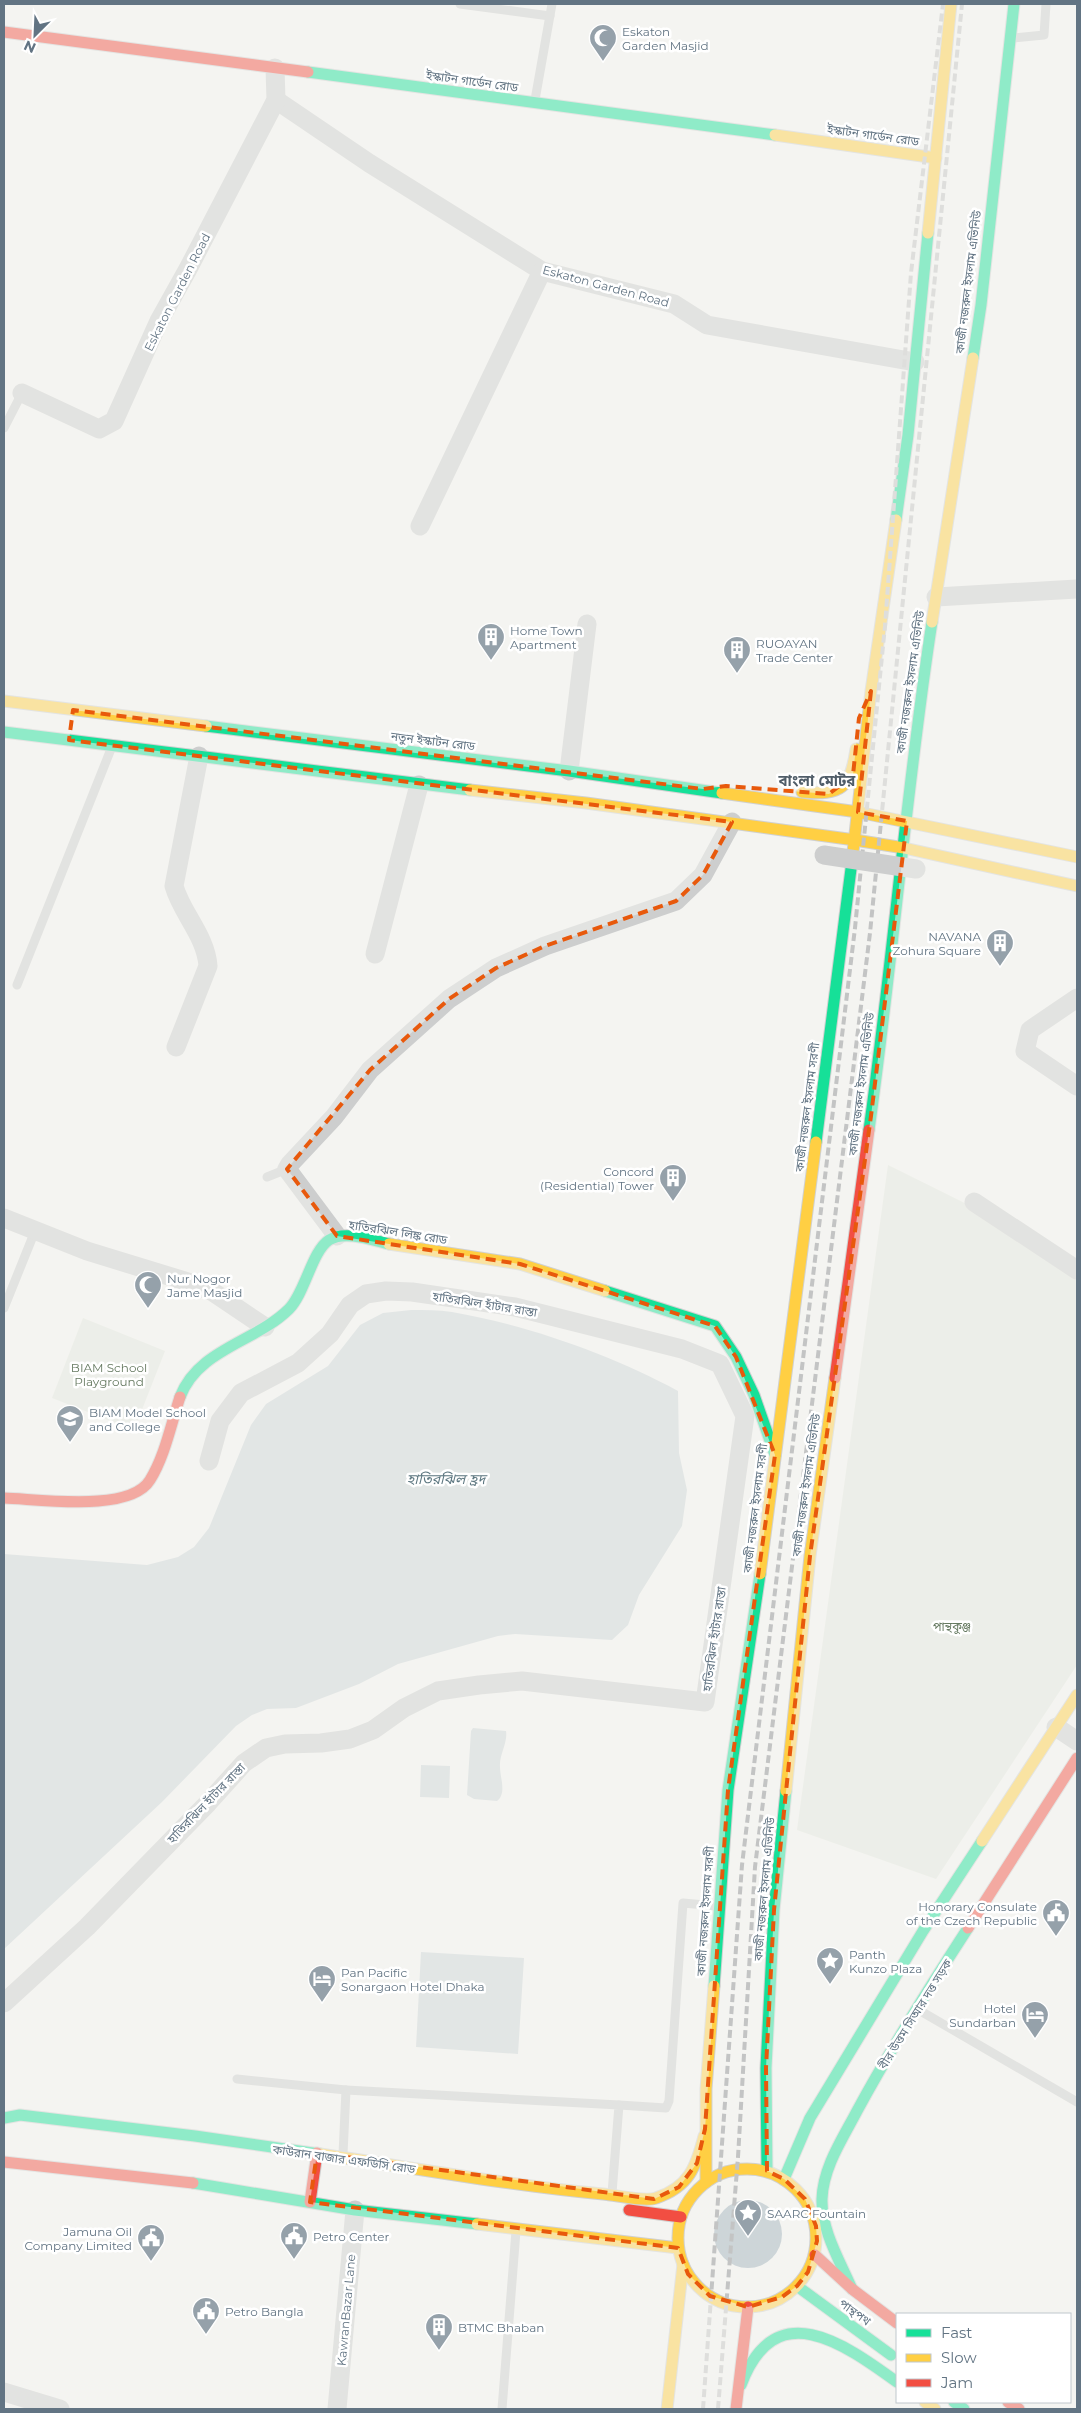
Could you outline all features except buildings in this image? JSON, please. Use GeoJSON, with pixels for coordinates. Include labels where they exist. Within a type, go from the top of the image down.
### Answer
{"type":"FeatureCollection","features":[{"type":"Feature","properties":{"kind":"main road"},"geometry":{"type":"LineString","coordinates":[[855,840],[871,691],[908,435],[951,4]]}},
{"type":"Feature","properties":{"kind":"main road","name":"কাজী নজরুল ইসলাম এভিনিউ"},"geometry":{"type":"LineString","coordinates":[[767,2171],[766,2068],[774,1910],[810,1556],[871,1116],[904,848],[914,731],[981,305],[1014,4]]}},
{"type":"Feature","properties":{"kind":"main road","name":"ইস্কাটন গার্ডেন রোড"},"geometry":{"type":"LineString","coordinates":[[4,32],[681,121],[936,158]]}},
{"type":"Feature","properties":{"kind":"main road"},"geometry":{"type":"LineString","coordinates":[[703,789],[726,786],[829,794],[840,788],[848,783],[853,775],[859,718],[871,691]]}},
{"type":"Feature","properties":{"kind":"main road","name":"নতুন ইস্কাটন রোড"},"geometry":{"type":"LineString","coordinates":[[4,702],[73,710],[307,747],[569,771],[703,789],[825,822],[855,840],[904,848],[1077,886]]}},
{"type":"Feature","properties":{"kind":"main road","name":"নতুন ইস্কাটন রোড"},"geometry":{"type":"LineString","coordinates":[[4,732],[419,785],[586,803],[732,822],[825,822],[858,812],[907,820],[1077,857]]}},
{"type":"Feature","properties":{"kind":"main road"},"geometry":{"type":"LineString","coordinates":[[305,770],[307,747]]}},
{"type":"Feature","properties":{"kind":"main road","name":"কাজী নজরুল ইসলাম সরণী"},"geometry":{"type":"LineString","coordinates":[[706,2182],[706,2089],[728,1790],[764,1550],[855,840]]}},
{"type":"Feature","properties":{"kind":"main road","name":"হাতিরঝিল লিঙ্ক রোড"},"geometry":{"type":"LineString","coordinates":[[4,1498],[76,1501],[107,1500],[128,1496],[142,1489],[150,1480],[181,1394],[192,1376],[220,1350],[238,1339],[265,1327],[289,1309],[321,1248],[327,1241],[337,1236],[363,1238],[412,1248],[520,1264],[715,1326],[736,1356],[754,1395],[776,1455]]}},
{"type":"Feature","properties":{"kind":"main road"},"geometry":{"type":"LineString","coordinates":[[784,2179],[810,2118],[898,1982],[1077,1695]]}},
{"type":"Feature","properties":{"kind":"main road","name":"বীর উত্তম সিআর দত্ত সড়ক"},"geometry":{"type":"LineString","coordinates":[[852,2289],[825,2216],[822,2201],[827,2173],[841,2141],[872,2083],[917,2009],[921,1995],[1077,1758]]}},
{"type":"Feature","properties":{"kind":"main road"},"geometry":{"type":"LineString","coordinates":[[4,2120],[20,2115],[81,2122],[317,2154],[342,2161],[654,2199],[679,2187],[697,2163],[705,2130]]}},
{"type":"Feature","properties":{"kind":"main road"},"geometry":{"type":"LineString","coordinates":[[4,2120],[40,2130]]}},
{"type":"Feature","properties":{"kind":"main road"},"geometry":{"type":"LineString","coordinates":[[310,2202],[317,2154]]}},
{"type":"Feature","properties":{"kind":"main road"},"geometry":{"type":"LineString","coordinates":[[4,2162],[211,2185],[355,2210],[678,2248]]}},
{"type":"Feature","properties":{"kind":"main road"},"geometry":{"type":"LineString","coordinates":[[749,2168],[767,2171],[784,2179],[805,2199],[812,2212],[816,2226],[814,2255],[808,2272],[796,2286],[782,2297],[766,2304],[748,2307],[728,2304],[710,2296],[694,2282],[683,2264],[678,2248],[678,2232],[681,2217],[688,2201],[706,2182],[730,2170],[749,2168]]}},
{"type":"Feature","properties":{"kind":"main road"},"geometry":{"type":"LineString","coordinates":[[622,2209],[681,2217]]}},
{"type":"Feature","properties":{"kind":"main road","name":"পান্থপথ"},"geometry":{"type":"LineString","coordinates":[[814,2255],[852,2289],[896,2322]]}},
{"type":"Feature","properties":{"kind":"main road"},"geometry":{"type":"LineString","coordinates":[[667,2409],[674,2328],[683,2264]]}},
{"type":"Feature","properties":{"kind":"main road"},"geometry":{"type":"LineString","coordinates":[[693,2302],[694,2282]]}},
{"type":"Feature","properties":{"kind":"main road","name":"পান্থপথ"},"geometry":{"type":"LineString","coordinates":[[796,2286],[896,2359]]}},
{"type":"Feature","properties":{"kind":"main road"},"geometry":{"type":"LineString","coordinates":[[736,2409],[748,2307]]}},
{"type":"Feature","properties":{"kind":"main road"},"geometry":{"type":"LineString","coordinates":[[738,2394],[751,2361],[774,2339],[789,2333],[815,2333],[836,2342],[855,2351],[896,2381]]}},
{"type":"Feature","properties":{"kind":"street","name":"Eskaton Garden Road"},"geometry":{"type":"LineString","coordinates":[[22,393],[98,429],[114,421],[159,321],[276,100],[275,68]]}},
{"type":"Feature","properties":{"kind":"street","name":"Eskaton Garden Road"},"geometry":{"type":"LineString","coordinates":[[276,100],[369,163],[542,270],[674,304],[707,325],[915,362]]}},
{"type":"Feature","properties":{"kind":"street"},"geometry":{"type":"LineString","coordinates":[[420,526],[542,270]]}},
{"type":"Feature","properties":{"kind":"street"},"geometry":{"type":"LineString","coordinates":[[936,597],[1077,589]]}},
{"type":"Feature","properties":{"kind":"street"},"geometry":{"type":"LineString","coordinates":[[569,771],[587,624]]}},
{"type":"Feature","properties":{"kind":"street"},"geometry":{"type":"LineString","coordinates":[[69,740],[73,710]]}},
{"type":"Feature","properties":{"kind":"street"},"geometry":{"type":"LineString","coordinates":[[176,1047],[206,977],[208,966],[207,954],[177,898],[174,886],[199,756]]}},
{"type":"Feature","properties":{"kind":"street"},"geometry":{"type":"LineString","coordinates":[[586,803],[592,774]]}},
{"type":"Feature","properties":{"kind":"street"},"geometry":{"type":"LineString","coordinates":[[376,954],[419,785]]}},
{"type":"Feature","properties":{"kind":"street"},"geometry":{"type":"LineString","coordinates":[[337,1236],[287,1169],[334,1117],[370,1070],[449,999],[496,968],[545,946],[676,901],[703,875],[732,822]]}},
{"type":"Feature","properties":{"kind":"street"},"geometry":{"type":"LineString","coordinates":[[824,855],[916,869]]}},
{"type":"Feature","properties":{"kind":"street"},"geometry":{"type":"LineString","coordinates":[[1077,998],[1030,1030],[1025,1051],[1077,1086]]}},
{"type":"Feature","properties":{"kind":"street"},"geometry":{"type":"LineString","coordinates":[[974,1202],[1077,1270]]}},
{"type":"Feature","properties":{"kind":"street"},"geometry":{"type":"LineString","coordinates":[[4,1218],[87,1251],[188,1282],[213,1292],[265,1327]]}},
{"type":"Feature","properties":{"kind":"street","name":"হাতিরঝিল হাঁটার রাস্তা"},"geometry":{"type":"LineString","coordinates":[[4,2003],[87,1927],[208,1803],[244,1763],[266,1748],[285,1744],[321,1743],[350,1739],[372,1730],[404,1708],[438,1691],[479,1685],[522,1681],[706,1702],[745,1416],[720,1364],[682,1349],[516,1307],[412,1292],[386,1291],[366,1294],[350,1305],[330,1334],[298,1363],[281,1374],[241,1393],[220,1421],[209,1461]]}},
{"type":"Feature","properties":{"kind":"street"},"geometry":{"type":"LineString","coordinates":[[230,1304],[240,1328],[238,1339]]}},
{"type":"Feature","properties":{"kind":"street"},"geometry":{"type":"LineString","coordinates":[[1056,1727],[1077,1742]]}},
{"type":"Feature","properties":{"kind":"street","name":"KawranBazar Lane"},"geometry":{"type":"LineString","coordinates":[[337,2409],[355,2210]]}},
{"type":"Feature","properties":{"kind":"street"},"geometry":{"type":"LineString","coordinates":[[4,2392],[60,2409]]}},
{"type":"Feature","properties":{"kind":"lane"},"geometry":{"type":"LineString","coordinates":[[460,4],[550,16]]}},
{"type":"Feature","properties":{"kind":"lane"},"geometry":{"type":"LineString","coordinates":[[534,103],[552,4]]}},
{"type":"Feature","properties":{"kind":"lane"},"geometry":{"type":"LineString","coordinates":[[1011,38],[1044,35],[1046,4]]}},
{"type":"Feature","properties":{"kind":"lane"},"geometry":{"type":"LineString","coordinates":[[4,428],[22,393]]}},
{"type":"Feature","properties":{"kind":"lane"},"geometry":{"type":"LineString","coordinates":[[17,985],[112,746]]}},
{"type":"Feature","properties":{"kind":"lane"},"geometry":{"type":"LineString","coordinates":[[267,1177],[287,1169]]}},
{"type":"Feature","properties":{"kind":"lane"},"geometry":{"type":"LineString","coordinates":[[4,1308],[35,1231]]}},
{"type":"Feature","properties":{"kind":"lane"},"geometry":{"type":"LineString","coordinates":[[237,2080],[346,2090],[666,2108],[669,2101],[683,1903],[720,1906]]}},
{"type":"Feature","properties":{"kind":"lane"},"geometry":{"type":"LineString","coordinates":[[917,2009],[1077,2102]]}},
{"type":"Feature","properties":{"kind":"lane"},"geometry":{"type":"LineString","coordinates":[[342,2161],[346,2090]]}},
{"type":"Feature","properties":{"kind":"lane"},"geometry":{"type":"LineString","coordinates":[[612,2195],[619,2105]]}},
{"type":"Feature","properties":{"kind":"lane"},"geometry":{"type":"LineString","coordinates":[[502,2409],[517,2228]]}},
{"type":"Feature","properties":{"kind":"highlighted area"},"geometry":{"type":"Polygon","coordinates":[[[871,691],[858,812],[907,821],[871,1116],[810,1556],[774,1910],[766,2068],[767,2171],[784,2179],[805,2199],[816,2226],[817,2241],[808,2272],[797,2286],[782,2297],[748,2307],[710,2296],[688,2274],[678,2248],[310,2202],[317,2153],[654,2199],[679,2187],[697,2163],[705,2129],[728,1790],[775,1455],[736,1357],[715,1326],[520,1264],[337,1236],[287,1169],[370,1070],[449,999],[496,968],[545,946],[676,901],[703,875],[732,822],[69,740],[73,710],[703,789],[726,786],[829,794],[853,775],[859,718],[871,691]]]}},
{"type":"Feature","properties":{"kind":"green space","name":"পান্থকুঞ্জ"},"geometry":{"type":"Polygon","coordinates":[[[888,1165],[1017,1229],[1077,1265],[1077,1665],[936,1879],[797,1830],[888,1165]]]}},
{"type":"Feature","properties":{"kind":"green space","name":"BIAM School Playground"},"geometry":{"type":"Polygon","coordinates":[[[83,1318],[165,1351],[134,1430],[52,1398],[83,1318]]]}},
{"type":"Feature","properties":{"kind":"water","name":"হাতিরঝিল হ্রদ"},"geometry":{"type":"Polygon","coordinates":[[[411,1310],[452,1312],[539,1333],[625,1365],[678,1391],[679,1453],[687,1490],[682,1526],[639,1595],[628,1625],[612,1640],[515,1634],[498,1636],[398,1664],[359,1684],[296,1708],[267,1709],[252,1715],[236,1726],[162,1802],[4,1949],[4,1554],[147,1565],[178,1557],[194,1547],[209,1528],[251,1425],[266,1404],[328,1366],[360,1325],[383,1313],[411,1310]]]}},
{"type":"Feature","properties":{"kind":"water"},"geometry":{"type":"Polygon","coordinates":[[[473,1728],[506,1731],[506,1740],[500,1762],[502,1794],[497,1801],[474,1799],[467,1795],[471,1731],[473,1728]]]}},
{"type":"Feature","properties":{"kind":"water"},"geometry":{"type":"Polygon","coordinates":[[[421,1765],[450,1766],[449,1798],[420,1797],[421,1765]]]}},
{"type":"Feature","properties":{"kind":"water"},"geometry":{"type":"Polygon","coordinates":[[[421,1952],[524,1958],[518,2054],[416,2047],[421,1952]]]}},
{"type":"Feature","properties":{"kind":"water","name":"SAARC Fountain"},"geometry":{"type":"Polygon","coordinates":[[[748,2200],[761,2203],[772,2210],[779,2221],[782,2234],[779,2247],[772,2258],[761,2265],[748,2268],[735,2265],[724,2258],[717,2247],[714,2234],[717,2221],[724,2210],[735,2203],[748,2200]]]}},
{"type":"Feature","properties":{"kind":"railway"},"geometry":{"type":"LineString","coordinates":[[703,2409],[742,1865],[855,928],[885,626],[911,273],[943,4]]}},
{"type":"Feature","properties":{"kind":"railway"},"geometry":{"type":"LineString","coordinates":[[718,2409],[738,2157],[755,1867],[870,933],[962,4]]}},
{"type":"Feature","properties":{"kind":"traffic: fast"},"geometry":{"type":"LineString","coordinates":[[973,358],[981,305],[1014,4]]}},
{"type":"Feature","properties":{"kind":"traffic: fast"},"geometry":{"type":"LineString","coordinates":[[308,72],[775,135]]}},
{"type":"Feature","properties":{"kind":"traffic: fast"},"geometry":{"type":"LineString","coordinates":[[896,520],[908,435],[928,233]]}},
{"type":"Feature","properties":{"kind":"traffic: fast"},"geometry":{"type":"LineString","coordinates":[[869,1130],[932,622]]}},
{"type":"Feature","properties":{"kind":"traffic: fast"},"geometry":{"type":"LineString","coordinates":[[206,726],[569,771],[722,793]]}},
{"type":"Feature","properties":{"kind":"traffic: fast"},"geometry":{"type":"LineString","coordinates":[[4,732],[470,790]]}},
{"type":"Feature","properties":{"kind":"traffic: fast"},"geometry":{"type":"LineString","coordinates":[[816,1142],[852,861]]}},
{"type":"Feature","properties":{"kind":"traffic: fast"},"geometry":{"type":"LineString","coordinates":[[180,1397],[188,1381],[200,1368],[229,1347],[261,1330],[289,1309],[300,1293],[318,1253],[329,1240],[335,1237],[351,1236],[389,1244]]}},
{"type":"Feature","properties":{"kind":"traffic: fast"},"geometry":{"type":"LineString","coordinates":[[605,1291],[715,1326],[736,1357],[754,1395],[775,1455]]}},
{"type":"Feature","properties":{"kind":"traffic: fast"},"geometry":{"type":"LineString","coordinates":[[714,1986],[728,1790],[760,1574]]}},
{"type":"Feature","properties":{"kind":"traffic: fast"},"geometry":{"type":"LineString","coordinates":[[767,2171],[766,2068],[774,1910],[786,1791]]}},
{"type":"Feature","properties":{"kind":"traffic: fast"},"geometry":{"type":"LineString","coordinates":[[784,2179],[810,2118],[923,1931],[982,1841]]}},
{"type":"Feature","properties":{"kind":"traffic: fast"},"geometry":{"type":"LineString","coordinates":[[852,2289],[832,2245],[825,2222],[822,2199],[826,2176],[840,2142],[883,2064],[968,1928]]}},
{"type":"Feature","properties":{"kind":"traffic: fast"},"geometry":{"type":"LineString","coordinates":[[4,2118],[20,2115],[195,2136],[320,2154]]}},
{"type":"Feature","properties":{"kind":"traffic: fast"},"geometry":{"type":"LineString","coordinates":[[193,2183],[355,2210],[477,2224]]}},
{"type":"Feature","properties":{"kind":"traffic: fast"},"geometry":{"type":"LineString","coordinates":[[797,2286],[891,2355]]}},
{"type":"Feature","properties":{"kind":"traffic: fast"},"geometry":{"type":"LineString","coordinates":[[741,2385],[755,2357],[772,2341],[791,2334],[812,2335],[833,2342],[855,2353],[896,2381]]}},
{"type":"Feature","properties":{"kind":"traffic: fast"},"geometry":{"type":"LineString","coordinates":[[955,2403],[964,2409]]}},
{"type":"Feature","properties":{"kind":"traffic: slow"},"geometry":{"type":"LineString","coordinates":[[928,233],[951,4]]}},
{"type":"Feature","properties":{"kind":"traffic: slow"},"geometry":{"type":"LineString","coordinates":[[775,135],[936,158]]}},
{"type":"Feature","properties":{"kind":"traffic: slow"},"geometry":{"type":"LineString","coordinates":[[932,622],[973,358]]}},
{"type":"Feature","properties":{"kind":"traffic: slow"},"geometry":{"type":"LineString","coordinates":[[852,861],[871,691],[896,520]]}},
{"type":"Feature","properties":{"kind":"traffic: slow"},"geometry":{"type":"LineString","coordinates":[[4,701],[206,726]]}},
{"type":"Feature","properties":{"kind":"traffic: slow"},"geometry":{"type":"LineString","coordinates":[[802,792],[826,792],[842,787],[851,773],[856,749]]}},
{"type":"Feature","properties":{"kind":"traffic: slow"},"geometry":{"type":"LineString","coordinates":[[470,790],[586,803],[855,840]]}},
{"type":"Feature","properties":{"kind":"traffic: slow"},"geometry":{"type":"LineString","coordinates":[[722,793],[858,812]]}},
{"type":"Feature","properties":{"kind":"traffic: slow"},"geometry":{"type":"LineString","coordinates":[[858,812],[1077,857]]}},
{"type":"Feature","properties":{"kind":"traffic: slow"},"geometry":{"type":"LineString","coordinates":[[855,840],[904,848],[1077,886]]}},
{"type":"Feature","properties":{"kind":"traffic: slow"},"geometry":{"type":"LineString","coordinates":[[760,1574],[816,1142]]}},
{"type":"Feature","properties":{"kind":"traffic: slow"},"geometry":{"type":"LineString","coordinates":[[389,1244],[520,1264],[605,1291]]}},
{"type":"Feature","properties":{"kind":"traffic: slow"},"geometry":{"type":"LineString","coordinates":[[786,1791],[810,1556],[835,1378]]}},
{"type":"Feature","properties":{"kind":"traffic: slow"},"geometry":{"type":"LineString","coordinates":[[982,1841],[1077,1695]]}},
{"type":"Feature","properties":{"kind":"traffic: slow"},"geometry":{"type":"LineString","coordinates":[[706,2182],[706,2089],[714,1986]]}},
{"type":"Feature","properties":{"kind":"traffic: slow"},"geometry":{"type":"LineString","coordinates":[[320,2154],[532,2186],[651,2199],[667,2193],[684,2182],[698,2157],[704,2136]]}},
{"type":"Feature","properties":{"kind":"traffic: slow"},"geometry":{"type":"LineString","coordinates":[[747,2169],[773,2174],[796,2189],[811,2212],[816,2238],[811,2264],[796,2287],[773,2302],[747,2307],[721,2302],[698,2287],[683,2264],[678,2238],[683,2212],[698,2189],[721,2174],[747,2169]]}},
{"type":"Feature","properties":{"kind":"traffic: slow"},"geometry":{"type":"LineString","coordinates":[[477,2224],[678,2248]]}},
{"type":"Feature","properties":{"kind":"traffic: slow"},"geometry":{"type":"LineString","coordinates":[[667,2409],[683,2264]]}},
{"type":"Feature","properties":{"kind":"traffic: slow"},"geometry":{"type":"LineString","coordinates":[[926,2403],[935,2409]]}},
{"type":"Feature","properties":{"kind":"traffic: jam"},"geometry":{"type":"LineString","coordinates":[[4,32],[308,72]]}},
{"type":"Feature","properties":{"kind":"traffic: jam"},"geometry":{"type":"LineString","coordinates":[[835,1378],[869,1130]]}},
{"type":"Feature","properties":{"kind":"traffic: jam"},"geometry":{"type":"LineString","coordinates":[[4,1498],[83,1502],[124,1497],[139,1490],[150,1480],[160,1461],[180,1397]]}},
{"type":"Feature","properties":{"kind":"traffic: jam"},"geometry":{"type":"LineString","coordinates":[[968,1928],[1077,1758]]}},
{"type":"Feature","properties":{"kind":"traffic: jam"},"geometry":{"type":"LineString","coordinates":[[310,2202],[317,2153]]}},
{"type":"Feature","properties":{"kind":"traffic: jam"},"geometry":{"type":"LineString","coordinates":[[4,2162],[193,2183]]}},
{"type":"Feature","properties":{"kind":"traffic: jam"},"geometry":{"type":"LineString","coordinates":[[629,2210],[681,2217]]}},
{"type":"Feature","properties":{"kind":"traffic: jam"},"geometry":{"type":"LineString","coordinates":[[815,2255],[852,2289],[896,2322]]}},
{"type":"Feature","properties":{"kind":"traffic: jam"},"geometry":{"type":"LineString","coordinates":[[736,2409],[748,2307]]}},
{"type":"Feature","properties":{"kind":"traffic: jam"},"geometry":{"type":"LineString","coordinates":[[1010,2403],[1019,2409]]}},
{"type":"Feature","properties":{"kind":"place","name":"Eskaton Garden Masjid"},"geometry":{"type":"Point","coordinates":[603,62]}},
{"type":"Feature","properties":{"kind":"place","name":"Home Town Apartment"},"geometry":{"type":"Point","coordinates":[491,661]}},
{"type":"Feature","properties":{"kind":"place","name":"RUOAYAN Trade Center"},"geometry":{"type":"Point","coordinates":[737,674]}},
{"type":"Feature","properties":{"kind":"place","name":"NAVANA Zohura Square"},"geometry":{"type":"Point","coordinates":[1000,967]}},
{"type":"Feature","properties":{"kind":"place","name":"Concord (Residential) Tower"},"geometry":{"type":"Point","coordinates":[673,1202]}},
{"type":"Feature","properties":{"kind":"place","name":"Nur Nogor Jame Masjid"},"geometry":{"type":"Point","coordinates":[148,1309]}},
{"type":"Feature","properties":{"kind":"place","name":"BIAM Model School and College"},"geometry":{"type":"Point","coordinates":[70,1443]}},
{"type":"Feature","properties":{"kind":"place","name":"Honorary Consulate of the Czech Republic"},"geometry":{"type":"Point","coordinates":[1056,1937]}},
{"type":"Feature","properties":{"kind":"place","name":"Panth Kunzo Plaza"},"geometry":{"type":"Point","coordinates":[830,1985]}},
{"type":"Feature","properties":{"kind":"place","name":"Pan Pacific Sonargaon Hotel Dhaka"},"geometry":{"type":"Point","coordinates":[322,2003]}},
{"type":"Feature","properties":{"kind":"place","name":"Hotel Sundarban"},"geometry":{"type":"Point","coordinates":[1035,2039]}},
{"type":"Feature","properties":{"kind":"place","name":"SAARC Fountain"},"geometry":{"type":"Point","coordinates":[748,2237]}},
{"type":"Feature","properties":{"kind":"place","name":"Petro Center"},"geometry":{"type":"Point","coordinates":[294,2260]}},
{"type":"Feature","properties":{"kind":"place","name":"Jamuna Oil Company Limited"},"geometry":{"type":"Point","coordinates":[151,2262]}},
{"type":"Feature","properties":{"kind":"place","name":"Petro Bangla"},"geometry":{"type":"Point","coordinates":[206,2335]}},
{"type":"Feature","properties":{"kind":"place","name":"BTMC Bhaban"},"geometry":{"type":"Point","coordinates":[439,2351]}},
{"type":"Feature","properties":{"kind":"district","name":"বাংলা মোটর"},"geometry":{"type":"Point","coordinates":[817,780]}}]}
